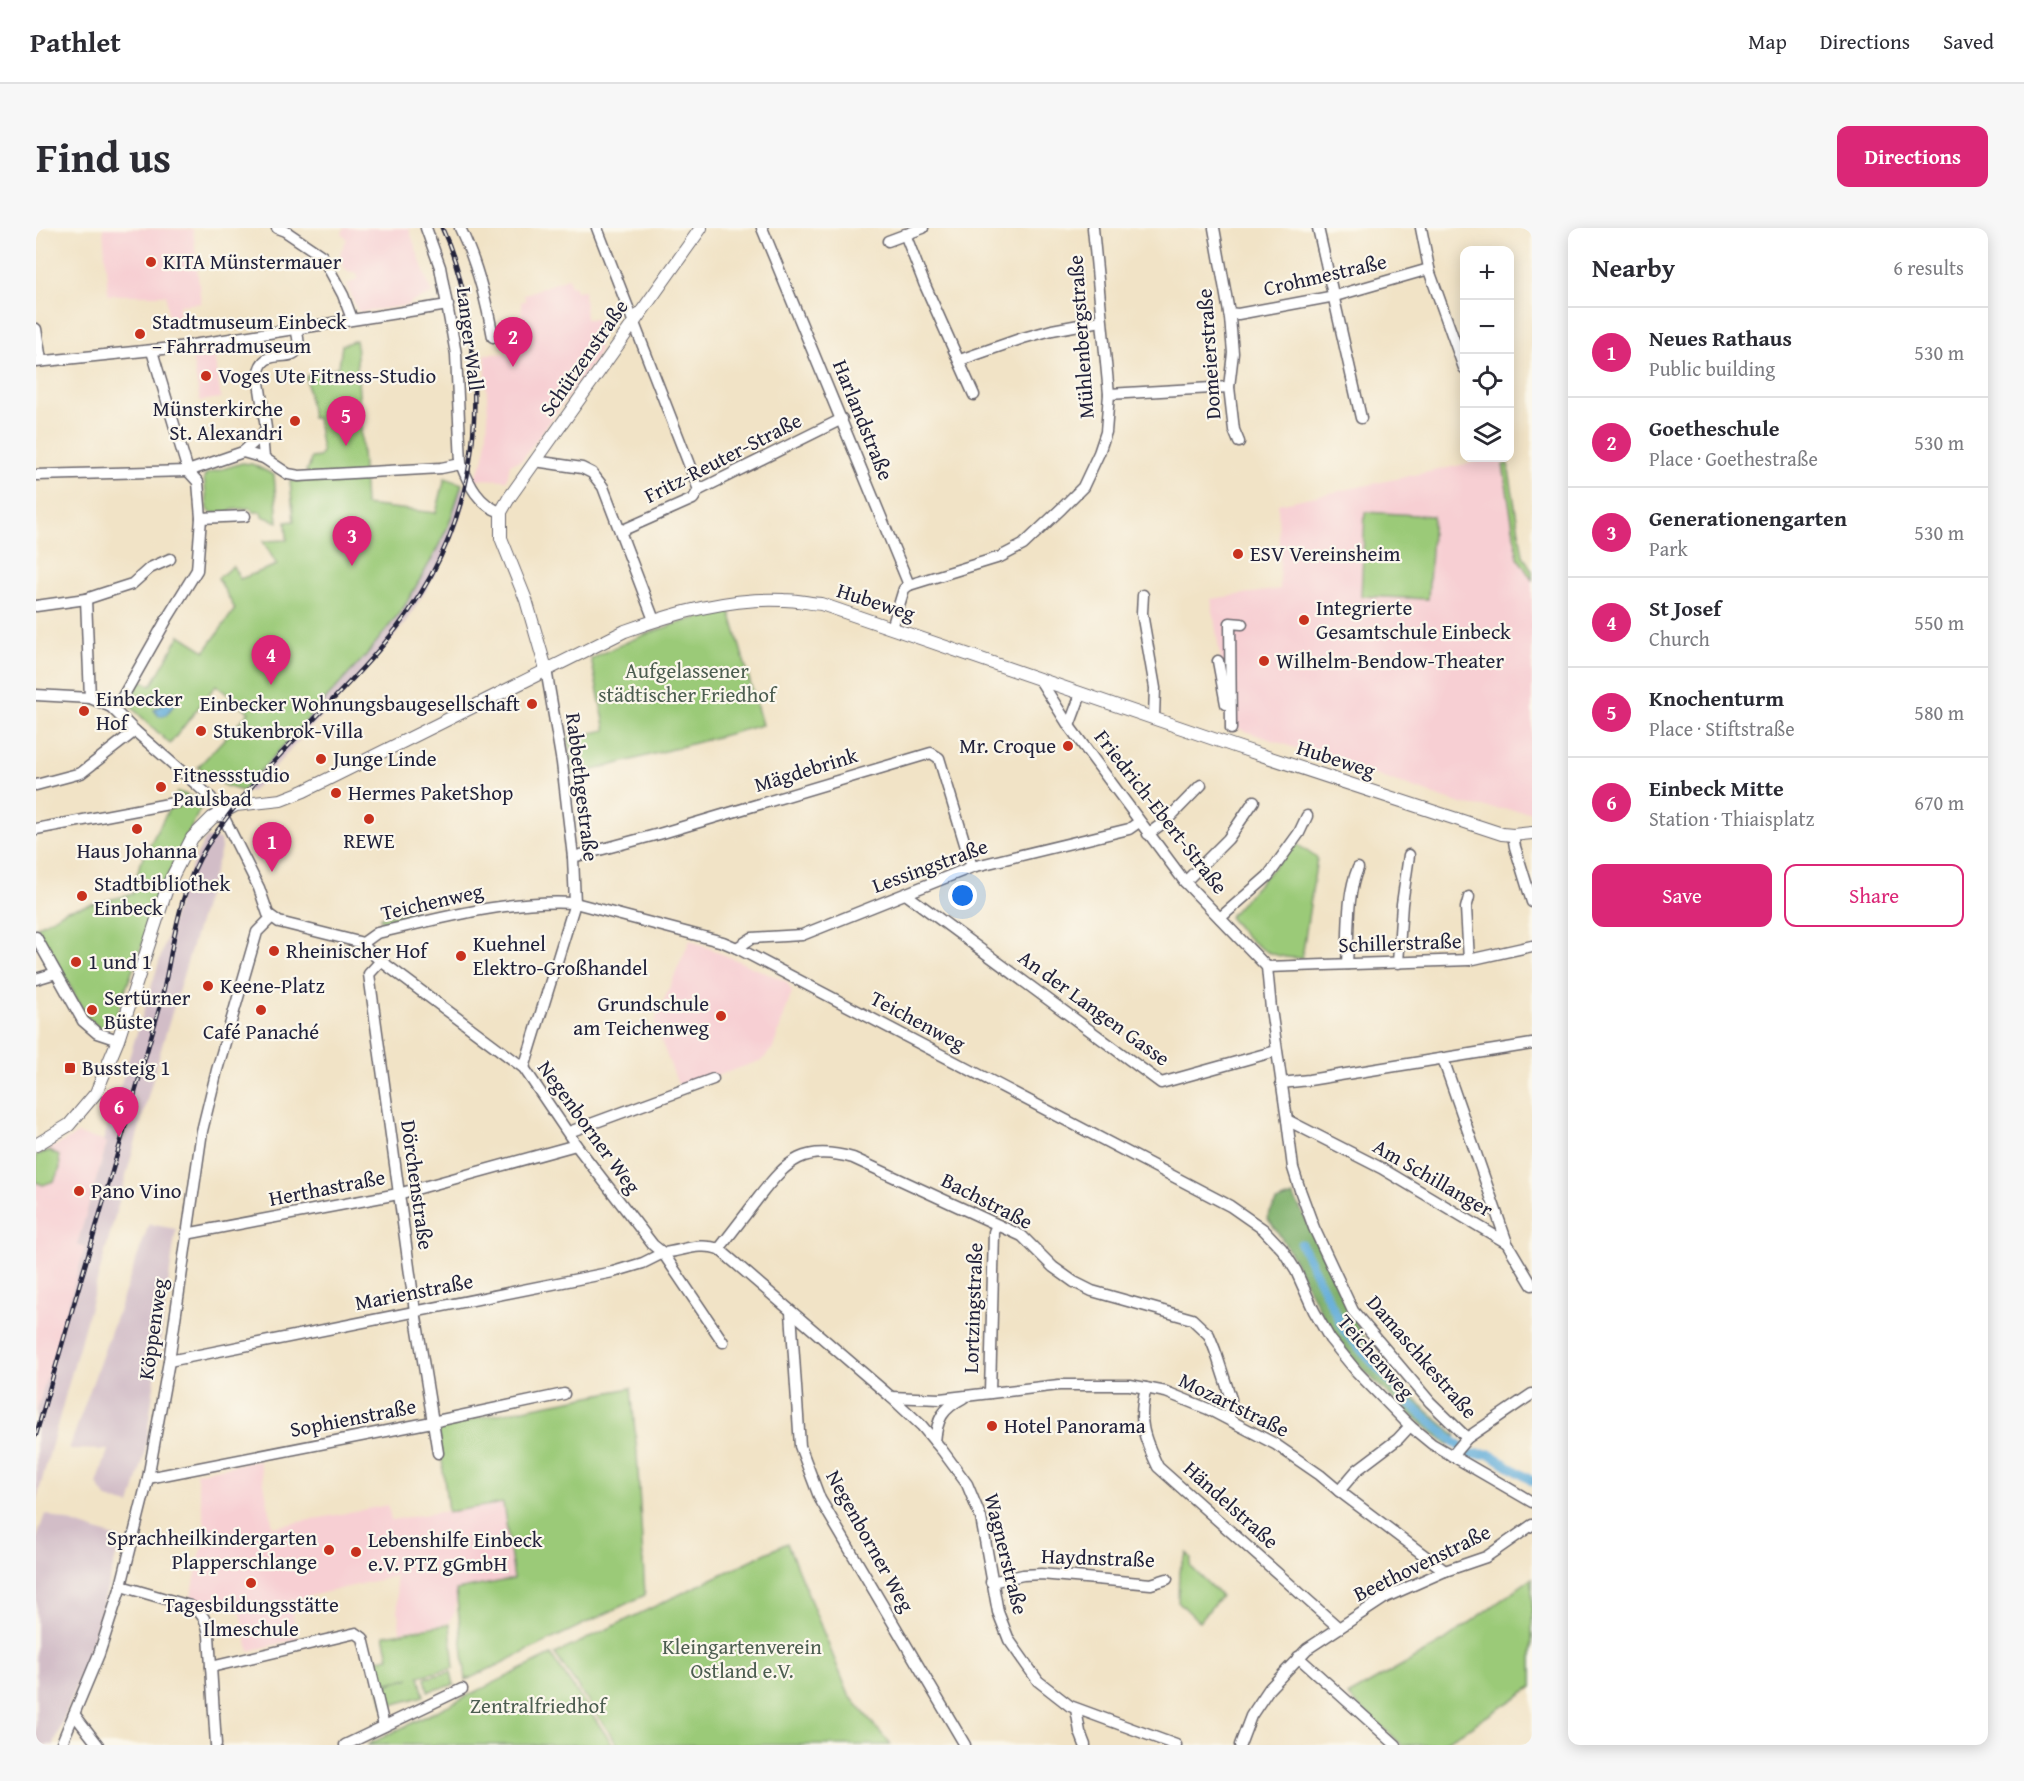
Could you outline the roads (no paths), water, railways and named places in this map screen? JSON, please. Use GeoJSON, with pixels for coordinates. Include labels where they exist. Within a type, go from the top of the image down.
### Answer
{"type":"FeatureCollection","features":[{"type":"Feature","properties":{"kind":"street","name":"Langer Wall"},"geometry":{"type":"LineString","coordinates":[[426,228],[440,267],[456,354],[461,464],[481,501],[490,509],[501,512]]}},
{"type":"Feature","properties":{"kind":"street"},"geometry":{"type":"LineString","coordinates":[[460,228],[477,267],[486,297],[493,337]]}},
{"type":"Feature","properties":{"kind":"street"},"geometry":{"type":"LineString","coordinates":[[597,228],[699,490]]}},
{"type":"Feature","properties":{"kind":"street","name":"Schützenstraße"},"geometry":{"type":"LineString","coordinates":[[501,512],[701,228]]}},
{"type":"Feature","properties":{"kind":"street","name":"Harlandstraße"},"geometry":{"type":"LineString","coordinates":[[762,228],[909,585]]}},
{"type":"Feature","properties":{"kind":"street"},"geometry":{"type":"LineString","coordinates":[[888,241],[923,228]]}},
{"type":"Feature","properties":{"kind":"street","name":"Mühlenbergstraße"},"geometry":{"type":"LineString","coordinates":[[909,585],[1000,557],[1027,541],[1083,487],[1106,432],[1108,394],[1093,228]]}},
{"type":"Feature","properties":{"kind":"street","name":"Domeierstraße"},"geometry":{"type":"LineString","coordinates":[[1214,228],[1229,313],[1233,353],[1229,387],[1234,430],[1239,442]]}},
{"type":"Feature","properties":{"kind":"street"},"geometry":{"type":"LineString","coordinates":[[1318,228],[1361,418]]}},
{"type":"Feature","properties":{"kind":"street"},"geometry":{"type":"LineString","coordinates":[[1420,228],[1429,268],[1460,357]]}},
{"type":"Feature","properties":{"kind":"street"},"geometry":{"type":"LineString","coordinates":[[283,229],[322,256],[344,295],[352,319]]}},
{"type":"Feature","properties":{"kind":"street"},"geometry":{"type":"LineString","coordinates":[[905,234],[924,283],[974,395]]}},
{"type":"Feature","properties":{"kind":"street","name":"Crohmestraße"},"geometry":{"type":"LineString","coordinates":[[1229,313],[1238,314],[1335,296],[1429,268]]}},
{"type":"Feature","properties":{"kind":"street"},"geometry":{"type":"LineString","coordinates":[[36,329],[39,361],[152,351],[448,305]]}},
{"type":"Feature","properties":{"kind":"street"},"geometry":{"type":"LineString","coordinates":[[960,360],[1042,332],[1101,321]]}},
{"type":"Feature","properties":{"kind":"street"},"geometry":{"type":"LineString","coordinates":[[36,475],[188,471],[243,452],[266,429],[258,376],[259,368],[263,361],[270,357],[293,354],[297,351],[299,345],[296,328]]}},
{"type":"Feature","properties":{"kind":"street"},"geometry":{"type":"LineString","coordinates":[[111,707],[122,700],[197,570],[201,518],[198,482],[188,471],[152,351]]}},
{"type":"Feature","properties":{"kind":"street"},"geometry":{"type":"LineString","coordinates":[[1108,394],[1229,387]]}},
{"type":"Feature","properties":{"kind":"street","name":"Fritz-Reuter-Straße"},"geometry":{"type":"LineString","coordinates":[[621,531],[693,499],[699,490],[842,419]]}},
{"type":"Feature","properties":{"kind":"street"},"geometry":{"type":"LineString","coordinates":[[262,435],[264,458]]}},
{"type":"Feature","properties":{"kind":"street"},"geometry":{"type":"LineString","coordinates":[[243,452],[264,458],[288,474],[300,476],[441,468],[461,464]]}},
{"type":"Feature","properties":{"kind":"street"},"geometry":{"type":"LineString","coordinates":[[535,461],[582,468],[592,473],[603,487],[654,620]]}},
{"type":"Feature","properties":{"kind":"street","name":"Rabbethgestraße"},"geometry":{"type":"LineString","coordinates":[[501,512],[501,538],[526,600],[546,669],[562,763],[573,857],[575,903],[524,1068]]}},
{"type":"Feature","properties":{"kind":"street"},"geometry":{"type":"LineString","coordinates":[[201,518],[245,516]]}},
{"type":"Feature","properties":{"kind":"street"},"geometry":{"type":"LineString","coordinates":[[36,606],[86,599],[132,584],[150,568],[170,559]]}},
{"type":"Feature","properties":{"kind":"street"},"geometry":{"type":"LineString","coordinates":[[892,628],[904,589],[909,585]]}},
{"type":"Feature","properties":{"kind":"street"},"geometry":{"type":"LineString","coordinates":[[1143,595],[1142,613],[1155,688],[1154,717]]}},
{"type":"Feature","properties":{"kind":"street"},"geometry":{"type":"LineString","coordinates":[[86,599],[90,698]]}},
{"type":"Feature","properties":{"kind":"street","name":"Hubeweg"},"geometry":{"type":"LineString","coordinates":[[220,813],[242,804],[281,800],[304,791],[546,669],[625,631],[654,620],[700,608],[748,600],[785,600],[821,604],[1040,680],[1079,697],[1154,717],[1234,746],[1502,834],[1514,836],[1532,833]]}},
{"type":"Feature","properties":{"kind":"street"},"geometry":{"type":"LineString","coordinates":[[1234,746],[1226,678],[1230,623],[1242,624]]}},
{"type":"Feature","properties":{"kind":"street"},"geometry":{"type":"LineString","coordinates":[[1218,661],[1226,678]]}},
{"type":"Feature","properties":{"kind":"street","name":"Friedrich-Ebert-Straße"},"geometry":{"type":"LineString","coordinates":[[1040,680],[1069,726],[1185,882],[1267,967]]}},
{"type":"Feature","properties":{"kind":"street"},"geometry":{"type":"LineString","coordinates":[[36,695],[90,698],[111,707],[211,798],[259,888],[271,918]]}},
{"type":"Feature","properties":{"kind":"street","name":"Friedrich-Ebert-Straße"},"geometry":{"type":"LineString","coordinates":[[1069,726],[1079,697]]}},
{"type":"Feature","properties":{"kind":"street"},"geometry":{"type":"LineString","coordinates":[[36,784],[81,773],[133,729]]}},
{"type":"Feature","properties":{"kind":"street","name":"Mägdebrink"},"geometry":{"type":"LineString","coordinates":[[573,857],[670,831],[931,753],[939,758],[972,867]]}},
{"type":"Feature","properties":{"kind":"street"},"geometry":{"type":"LineString","coordinates":[[1148,834],[1166,821],[1201,785]]}},
{"type":"Feature","properties":{"kind":"street"},"geometry":{"type":"LineString","coordinates":[[1185,882],[1228,839],[1254,801]]}},
{"type":"Feature","properties":{"kind":"street"},"geometry":{"type":"LineString","coordinates":[[36,828],[179,802]]}},
{"type":"Feature","properties":{"kind":"street"},"geometry":{"type":"LineString","coordinates":[[36,1145],[69,1125],[96,1093],[118,1040],[168,885],[192,838],[200,828],[220,813]]}},
{"type":"Feature","properties":{"kind":"street"},"geometry":{"type":"LineString","coordinates":[[1220,918],[1268,876],[1299,833],[1307,816]]}},
{"type":"Feature","properties":{"kind":"street","name":"Lessingstraße"},"geometry":{"type":"LineString","coordinates":[[737,948],[752,938],[802,935],[907,895],[972,867],[1129,829],[1139,822]]}},
{"type":"Feature","properties":{"kind":"street"},"geometry":{"type":"LineString","coordinates":[[1514,836],[1515,847],[1532,902]]}},
{"type":"Feature","properties":{"kind":"street"},"geometry":{"type":"LineString","coordinates":[[1398,963],[1402,904],[1409,855]]}},
{"type":"Feature","properties":{"kind":"street"},"geometry":{"type":"LineString","coordinates":[[1347,963],[1354,877],[1358,868]]}},
{"type":"Feature","properties":{"kind":"street","name":"An der Langen Gasse"},"geometry":{"type":"LineString","coordinates":[[907,895],[1161,1083],[1276,1052]]}},
{"type":"Feature","properties":{"kind":"street"},"geometry":{"type":"LineString","coordinates":[[1469,897],[1466,908],[1470,960]]}},
{"type":"Feature","properties":{"kind":"street","name":"Teichenweg"},"geometry":{"type":"LineString","coordinates":[[271,918],[363,943],[377,933],[509,904],[555,901],[575,903],[723,942],[737,948],[1240,1212],[1263,1229],[1282,1249],[1296,1271],[1330,1339],[1357,1372],[1410,1426],[1432,1444],[1532,1502]]}},
{"type":"Feature","properties":{"kind":"street","name":"Köppenweg"},"geometry":{"type":"LineString","coordinates":[[61,1745],[99,1654],[121,1586],[148,1478],[169,1362],[202,1131],[257,932],[271,918]]}},
{"type":"Feature","properties":{"kind":"street"},"geometry":{"type":"LineString","coordinates":[[36,937],[83,1021],[96,1033],[118,1040]]}},
{"type":"Feature","properties":{"kind":"street","name":"Negenborner Weg"},"geometry":{"type":"LineString","coordinates":[[363,943],[381,961],[524,1068],[576,1145],[653,1245],[663,1253],[723,1342]]}},
{"type":"Feature","properties":{"kind":"street","name":"Schillerstraße"},"geometry":{"type":"LineString","coordinates":[[1267,967],[1470,960],[1532,946]]}},
{"type":"Feature","properties":{"kind":"street","name":"Dörchenstraße"},"geometry":{"type":"LineString","coordinates":[[381,961],[369,974],[398,1194],[438,1453]]}},
{"type":"Feature","properties":{"kind":"street"},"geometry":{"type":"LineString","coordinates":[[1267,967],[1281,1083],[1532,1044]]}},
{"type":"Feature","properties":{"kind":"street"},"geometry":{"type":"LineString","coordinates":[[36,979],[56,973]]}},
{"type":"Feature","properties":{"kind":"street"},"geometry":{"type":"LineString","coordinates":[[1443,1059],[1507,1243],[1532,1285]]}},
{"type":"Feature","properties":{"kind":"street"},"geometry":{"type":"LineString","coordinates":[[568,1132],[713,1079]]}},
{"type":"Feature","properties":{"kind":"street","name":"Damaschkestraße"},"geometry":{"type":"LineString","coordinates":[[1281,1083],[1293,1168],[1314,1228],[1353,1311],[1430,1402],[1466,1438]]}},
{"type":"Feature","properties":{"kind":"street","name":"Am Schillanger"},"geometry":{"type":"LineString","coordinates":[[1287,1120],[1381,1168],[1507,1243]]}},
{"type":"Feature","properties":{"kind":"street","name":"Herthastraße"},"geometry":{"type":"LineString","coordinates":[[186,1234],[398,1194],[576,1145]]}},
{"type":"Feature","properties":{"kind":"street","name":"Bachstraße"},"geometry":{"type":"LineString","coordinates":[[719,1249],[780,1171],[793,1161],[814,1153],[834,1153],[854,1158],[1022,1236],[1053,1267],[1092,1292],[1192,1319],[1209,1335],[1232,1399],[1229,1419]]}},
{"type":"Feature","properties":{"kind":"street","name":"Lortzingstraße"},"geometry":{"type":"LineString","coordinates":[[990,1393],[994,1232],[997,1224]]}},
{"type":"Feature","properties":{"kind":"street"},"geometry":{"type":"LineString","coordinates":[[663,1253],[710,1245],[719,1249],[791,1312]]}},
{"type":"Feature","properties":{"kind":"street","name":"Marienstraße"},"geometry":{"type":"LineString","coordinates":[[169,1362],[613,1272],[643,1263],[663,1253]]}},
{"type":"Feature","properties":{"kind":"street","name":"Negenborner Weg"},"geometry":{"type":"LineString","coordinates":[[791,1312],[800,1446],[807,1470],[829,1515],[965,1745]]}},
{"type":"Feature","properties":{"kind":"street","name":"Wagnerstraße"},"geometry":{"type":"LineString","coordinates":[[791,1312],[891,1397],[935,1442],[967,1484],[981,1518],[991,1582],[1002,1621],[1009,1640],[1038,1681],[1054,1696],[1076,1709],[1176,1745]]}},
{"type":"Feature","properties":{"kind":"street","name":"Mozartstraße"},"geometry":{"type":"LineString","coordinates":[[891,1397],[940,1399],[1059,1385],[1130,1385],[1166,1392],[1229,1419],[1275,1444],[1320,1475],[1445,1571]]}},
{"type":"Feature","properties":{"kind":"street","name":"Händelstraße"},"geometry":{"type":"LineString","coordinates":[[1146,1388],[1142,1424],[1145,1440],[1158,1467],[1339,1628]]}},
{"type":"Feature","properties":{"kind":"street","name":"Sophienstraße"},"geometry":{"type":"LineString","coordinates":[[148,1478],[564,1394]]}},
{"type":"Feature","properties":{"kind":"street"},"geometry":{"type":"LineString","coordinates":[[1452,1456],[1466,1438],[1532,1394]]}},
{"type":"Feature","properties":{"kind":"street","name":"Mozartstraße"},"geometry":{"type":"LineString","coordinates":[[935,1442],[936,1426],[942,1413],[952,1403],[968,1396]]}},
{"type":"Feature","properties":{"kind":"street"},"geometry":{"type":"LineString","coordinates":[[1339,1491],[1357,1470],[1398,1439],[1410,1426]]}},
{"type":"Feature","properties":{"kind":"street","name":"Beethovenstraße"},"geometry":{"type":"LineString","coordinates":[[1240,1745],[1251,1716],[1269,1689],[1307,1649],[1386,1597],[1445,1571],[1486,1557],[1532,1524]]}},
{"type":"Feature","properties":{"kind":"street","name":"Haydnstraße"},"geometry":{"type":"LineString","coordinates":[[991,1582],[1023,1575],[1041,1574],[1151,1584],[1167,1579]]}},
{"type":"Feature","properties":{"kind":"street"},"geometry":{"type":"LineString","coordinates":[[121,1586],[190,1606],[198,1610],[204,1618],[208,1627],[216,1745]]}},
{"type":"Feature","properties":{"kind":"street"},"geometry":{"type":"LineString","coordinates":[[211,1667],[356,1633],[363,1638],[384,1726]]}},
{"type":"Feature","properties":{"kind":"street"},"geometry":{"type":"LineString","coordinates":[[1298,1658],[1396,1745]]}},
{"type":"Feature","properties":{"kind":"street"},"geometry":{"type":"LineString","coordinates":[[345,1745],[462,1689]]}},
{"type":"Feature","properties":{"kind":"street"},"geometry":{"type":"LineString","coordinates":[[1076,1709],[1085,1745]]}},
{"type":"Feature","properties":{"kind":"street"},"geometry":{"type":"LineString","coordinates":[[74,1714],[98,1745]]}},
{"type":"Feature","properties":{"kind":"water"},"geometry":{"type":"Polygon","coordinates":[[[170,699],[176,702],[166,715],[159,716],[154,710],[170,699]]]}},
{"type":"Feature","properties":{"kind":"waterway"},"geometry":{"type":"LineString","coordinates":[[1301,1244],[1345,1332],[1409,1403],[1468,1454],[1490,1454],[1532,1481]]}},
{"type":"Feature","properties":{"kind":"railway"},"geometry":{"type":"LineString","coordinates":[[36,1435],[160,1006],[182,904],[197,864],[226,819],[268,767],[361,670],[405,617],[441,556],[454,525],[464,492],[470,458],[474,423],[474,387],[471,346],[462,286],[442,228]]}},
{"type":"Feature","properties":{"kind":"place","name":"KITA Münstermauer"},"geometry":{"type":"Point","coordinates":[151,262]}},
{"type":"Feature","properties":{"kind":"place","name":"Stadtmuseum Einbeck – Fahrradmuseum"},"geometry":{"type":"Point","coordinates":[140,334]}},
{"type":"Feature","properties":{"kind":"place","name":"Goetheschule"},"geometry":{"type":"Point","coordinates":[513,367]}},
{"type":"Feature","properties":{"kind":"place","name":"Voges Ute Fitness-Studio"},"geometry":{"type":"Point","coordinates":[206,376]}},
{"type":"Feature","properties":{"kind":"place","name":"Münsterkirche St. Alexandri"},"geometry":{"type":"Point","coordinates":[295,421]}},
{"type":"Feature","properties":{"kind":"place","name":"Knochenturm"},"geometry":{"type":"Point","coordinates":[346,446]}},
{"type":"Feature","properties":{"kind":"place","name":"ESV Vereinsheim"},"geometry":{"type":"Point","coordinates":[1238,554]}},
{"type":"Feature","properties":{"kind":"place","name":"Generationengarten"},"geometry":{"type":"Point","coordinates":[352,566]}},
{"type":"Feature","properties":{"kind":"place","name":"Integrierte Gesamtschule Einbeck"},"geometry":{"type":"Point","coordinates":[1304,620]}},
{"type":"Feature","properties":{"kind":"place","name":"Wilhelm-Bendow-Theater"},"geometry":{"type":"Point","coordinates":[1264,661]}},
{"type":"Feature","properties":{"kind":"place","name":"St Josef"},"geometry":{"type":"Point","coordinates":[271,685]}},
{"type":"Feature","properties":{"kind":"place","name":"Einbecker Wohnungsbaugesellschaft"},"geometry":{"type":"Point","coordinates":[532,704]}},
{"type":"Feature","properties":{"kind":"place","name":"Einbecker Hof"},"geometry":{"type":"Point","coordinates":[84,711]}},
{"type":"Feature","properties":{"kind":"place","name":"Stukenbrok-Villa"},"geometry":{"type":"Point","coordinates":[201,731]}},
{"type":"Feature","properties":{"kind":"place","name":"Mr. Croque"},"geometry":{"type":"Point","coordinates":[1068,746]}},
{"type":"Feature","properties":{"kind":"place","name":"Junge Linde"},"geometry":{"type":"Point","coordinates":[321,759]}},
{"type":"Feature","properties":{"kind":"place","name":"Fitnessstudio Paulsbad"},"geometry":{"type":"Point","coordinates":[161,787]}},
{"type":"Feature","properties":{"kind":"place","name":"Hermes PaketShop"},"geometry":{"type":"Point","coordinates":[336,793]}},
{"type":"Feature","properties":{"kind":"place","name":"REWE"},"geometry":{"type":"Point","coordinates":[369,819]}},
{"type":"Feature","properties":{"kind":"place","name":"Haus Johanna"},"geometry":{"type":"Point","coordinates":[137,829]}},
{"type":"Feature","properties":{"kind":"place","name":"Neues Rathaus"},"geometry":{"type":"Point","coordinates":[272,872]}},
{"type":"Feature","properties":{"kind":"place","name":"Stadtbibliothek Einbeck"},"geometry":{"type":"Point","coordinates":[82,896]}},
{"type":"Feature","properties":{"kind":"place","name":"Rheinischer Hof"},"geometry":{"type":"Point","coordinates":[274,951]}},
{"type":"Feature","properties":{"kind":"place","name":"Kuehnel Elektro-Großhandel"},"geometry":{"type":"Point","coordinates":[461,956]}},
{"type":"Feature","properties":{"kind":"place","name":"1 und 1"},"geometry":{"type":"Point","coordinates":[76,962]}},
{"type":"Feature","properties":{"kind":"place","name":"Keene-Platz"},"geometry":{"type":"Point","coordinates":[208,986]}},
{"type":"Feature","properties":{"kind":"place","name":"Sertürner Büste"},"geometry":{"type":"Point","coordinates":[92,1010]}},
{"type":"Feature","properties":{"kind":"place","name":"Café Panaché"},"geometry":{"type":"Point","coordinates":[261,1010]}},
{"type":"Feature","properties":{"kind":"place","name":"Grundschule am Teichenweg"},"geometry":{"type":"Point","coordinates":[721,1016]}},
{"type":"Feature","properties":{"kind":"place","name":"Bussteig 1"},"geometry":{"type":"Point","coordinates":[70,1068]}},
{"type":"Feature","properties":{"kind":"place","name":"Einbeck Mitte"},"geometry":{"type":"Point","coordinates":[119,1137]}},
{"type":"Feature","properties":{"kind":"place","name":"Pano Vino"},"geometry":{"type":"Point","coordinates":[79,1191]}},
{"type":"Feature","properties":{"kind":"place","name":"Hotel Panorama"},"geometry":{"type":"Point","coordinates":[992,1426]}},
{"type":"Feature","properties":{"kind":"place","name":"Sprachheilkindergarten Plapperschlange"},"geometry":{"type":"Point","coordinates":[329,1550]}},
{"type":"Feature","properties":{"kind":"place","name":"Lebenshilfe Einbeck e.V. PTZ gGmbH"},"geometry":{"type":"Point","coordinates":[356,1552]}},
{"type":"Feature","properties":{"kind":"place","name":"Tagesbildungsstätte Ilmeschule"},"geometry":{"type":"Point","coordinates":[251,1583]}},
{"type":"Feature","properties":{"kind":"park label","name":"Aufgelassener städtischer Friedhof"},"geometry":{"type":"Point","coordinates":[687,683]}},
{"type":"Feature","properties":{"kind":"park label","name":"Kleingartenverein Ostland e.V."},"geometry":{"type":"Point","coordinates":[742,1659]}},
{"type":"Feature","properties":{"kind":"park label","name":"Zentralfriedhof"},"geometry":{"type":"Point","coordinates":[538,1706]}}]}
